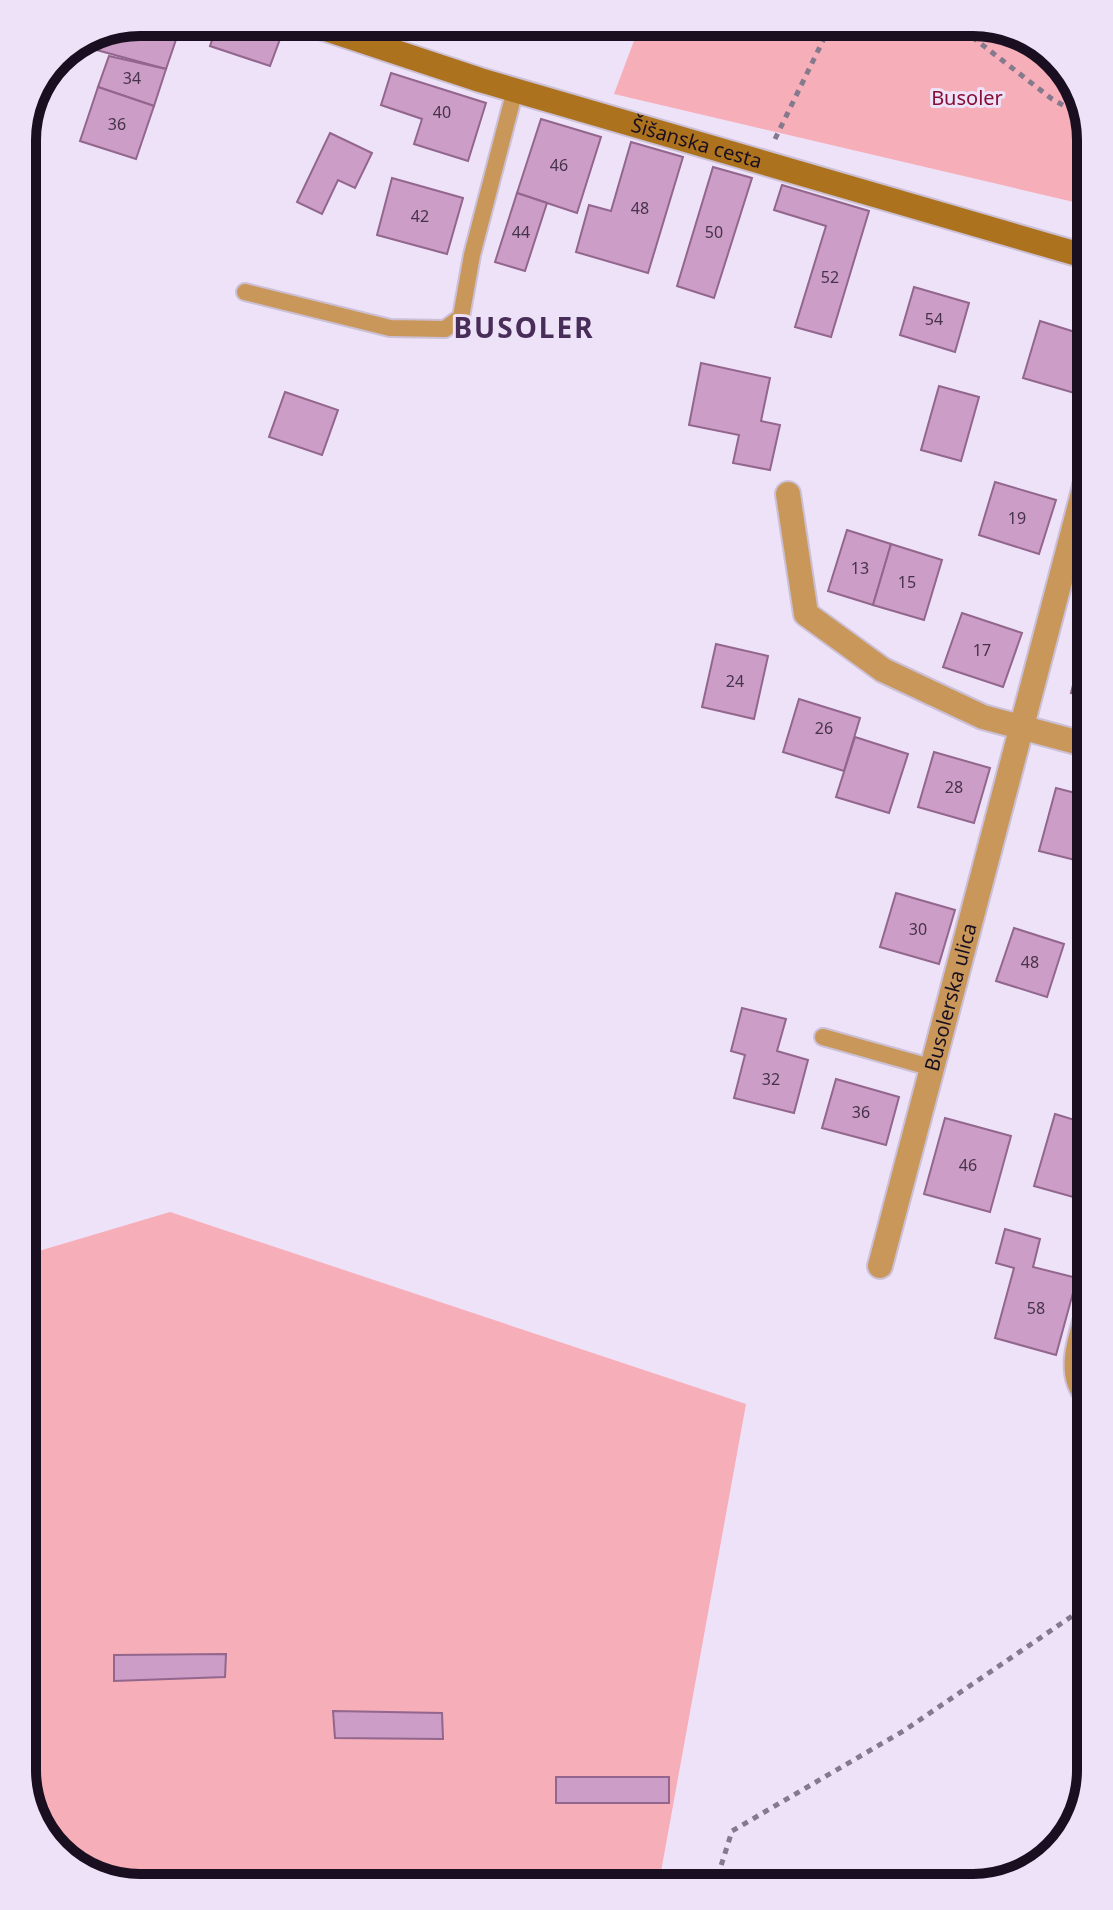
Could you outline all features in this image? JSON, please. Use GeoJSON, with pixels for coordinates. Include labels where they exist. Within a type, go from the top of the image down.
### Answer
{"type":"FeatureCollection","features":[{"type":"Feature","properties":{"kind":"main road","name":"Šišanska cesta"},"geometry":{"type":"LineString","coordinates":[[348,36],[515,90],[1077,254]]}},
{"type":"Feature","properties":{"kind":"street"},"geometry":{"type":"LineString","coordinates":[[788,494],[806,614],[883,670],[983,717],[1077,742]]}},
{"type":"Feature","properties":{"kind":"street","name":"Busolerska ulica"},"geometry":{"type":"LineString","coordinates":[[880,1266],[1077,517]]}},
{"type":"Feature","properties":{"kind":"lane"},"geometry":{"type":"LineString","coordinates":[[245,292],[390,328],[445,329],[461,317],[472,255],[515,90]]}},
{"type":"Feature","properties":{"kind":"lane"},"geometry":{"type":"LineString","coordinates":[[823,1037],[933,1068]]}},
{"type":"Feature","properties":{"kind":"path"},"geometry":{"type":"LineString","coordinates":[[764,162],[825,36]]}},
{"type":"Feature","properties":{"kind":"path"},"geometry":{"type":"LineString","coordinates":[[971,36],[1052,99],[1072,110]]}},
{"type":"Feature","properties":{"kind":"path"},"geometry":{"type":"LineString","coordinates":[[718,1874],[732,1831],[905,1730],[1077,1613]]}},
{"type":"Feature","properties":{"kind":"green space","name":"Busoler"},"geometry":{"type":"Polygon","coordinates":[[[636,36],[993,38],[1019,47],[1042,62],[1066,94],[1076,127],[1077,203],[614,94],[636,36]]]}},
{"type":"Feature","properties":{"kind":"green space"},"geometry":{"type":"Polygon","coordinates":[[[170,1212],[746,1404],[661,1874],[133,1874],[94,1863],[71,1848],[47,1816],[36,1770],[36,1252],[170,1212]]]}},
{"type":"Feature","properties":{"kind":"building"},"geometry":{"type":"Polygon","coordinates":[[[177,36],[166,69],[92,49],[120,38],[177,36]]]}},
{"type":"Feature","properties":{"kind":"building"},"geometry":{"type":"Polygon","coordinates":[[[213,36],[271,36],[280,39],[270,66],[210,46],[213,36]]]}},
{"type":"Feature","properties":{"kind":"building"},"geometry":{"type":"Polygon","coordinates":[[[109,56],[166,69],[154,106],[98,87],[109,56]]]}},
{"type":"Feature","properties":{"kind":"building"},"geometry":{"type":"Polygon","coordinates":[[[391,73],[486,103],[468,161],[414,144],[422,119],[381,105],[391,73]]]}},
{"type":"Feature","properties":{"kind":"building"},"geometry":{"type":"Polygon","coordinates":[[[98,87],[154,106],[136,159],[80,141],[98,87]]]}},
{"type":"Feature","properties":{"kind":"building"},"geometry":{"type":"Polygon","coordinates":[[[541,119],[601,137],[577,213],[517,193],[541,119]]]}},
{"type":"Feature","properties":{"kind":"building"},"geometry":{"type":"Polygon","coordinates":[[[330,133],[372,153],[355,188],[338,180],[322,214],[297,202],[330,133]]]}},
{"type":"Feature","properties":{"kind":"building"},"geometry":{"type":"Polygon","coordinates":[[[631,142],[683,157],[648,273],[576,252],[589,205],[611,211],[631,142]]]}},
{"type":"Feature","properties":{"kind":"building"},"geometry":{"type":"Polygon","coordinates":[[[713,167],[752,178],[714,298],[677,286],[713,167]]]}},
{"type":"Feature","properties":{"kind":"building"},"geometry":{"type":"Polygon","coordinates":[[[392,178],[463,198],[447,254],[377,235],[392,178]]]}},
{"type":"Feature","properties":{"kind":"building"},"geometry":{"type":"Polygon","coordinates":[[[782,185],[869,211],[831,337],[795,327],[826,226],[774,210],[782,185]]]}},
{"type":"Feature","properties":{"kind":"building"},"geometry":{"type":"Polygon","coordinates":[[[517,193],[547,203],[525,271],[495,262],[517,193]]]}},
{"type":"Feature","properties":{"kind":"building"},"geometry":{"type":"Polygon","coordinates":[[[914,287],[969,303],[955,352],[900,335],[914,287]]]}},
{"type":"Feature","properties":{"kind":"building"},"geometry":{"type":"Polygon","coordinates":[[[1040,321],[1077,333],[1077,394],[1023,378],[1040,321]]]}},
{"type":"Feature","properties":{"kind":"building"},"geometry":{"type":"Polygon","coordinates":[[[701,363],[770,378],[761,421],[780,425],[770,470],[733,463],[739,435],[689,425],[701,363]]]}},
{"type":"Feature","properties":{"kind":"building"},"geometry":{"type":"Polygon","coordinates":[[[939,386],[979,397],[961,461],[921,450],[939,386]]]}},
{"type":"Feature","properties":{"kind":"building"},"geometry":{"type":"Polygon","coordinates":[[[285,392],[338,410],[322,455],[269,437],[285,392]]]}},
{"type":"Feature","properties":{"kind":"building"},"geometry":{"type":"Polygon","coordinates":[[[995,482],[1056,500],[1039,554],[979,535],[995,482]]]}},
{"type":"Feature","properties":{"kind":"building"},"geometry":{"type":"Polygon","coordinates":[[[847,530],[891,544],[873,605],[828,591],[847,530]]]}},
{"type":"Feature","properties":{"kind":"building"},"geometry":{"type":"Polygon","coordinates":[[[891,544],[942,560],[924,620],[873,605],[891,544]]]}},
{"type":"Feature","properties":{"kind":"building"},"geometry":{"type":"Polygon","coordinates":[[[962,613],[1022,633],[1003,687],[943,667],[962,613]]]}},
{"type":"Feature","properties":{"kind":"building"},"geometry":{"type":"Polygon","coordinates":[[[716,644],[768,656],[754,719],[702,707],[716,644]]]}},
{"type":"Feature","properties":{"kind":"building"},"geometry":{"type":"Polygon","coordinates":[[[1077,669],[1077,694],[1071,693],[1077,669]]]}},
{"type":"Feature","properties":{"kind":"building"},"geometry":{"type":"Polygon","coordinates":[[[799,699],[860,718],[844,771],[783,752],[799,699]]]}},
{"type":"Feature","properties":{"kind":"building"},"geometry":{"type":"Polygon","coordinates":[[[855,737],[908,754],[889,813],[836,797],[855,737]]]}},
{"type":"Feature","properties":{"kind":"building"},"geometry":{"type":"Polygon","coordinates":[[[934,752],[990,768],[974,823],[918,807],[934,752]]]}},
{"type":"Feature","properties":{"kind":"building"},"geometry":{"type":"Polygon","coordinates":[[[1056,788],[1077,793],[1077,860],[1039,851],[1056,788]]]}},
{"type":"Feature","properties":{"kind":"building"},"geometry":{"type":"Polygon","coordinates":[[[896,893],[955,910],[939,964],[880,947],[896,893]]]}},
{"type":"Feature","properties":{"kind":"building"},"geometry":{"type":"Polygon","coordinates":[[[1014,928],[1064,944],[1047,997],[996,981],[1014,928]]]}},
{"type":"Feature","properties":{"kind":"building"},"geometry":{"type":"Polygon","coordinates":[[[742,1008],[786,1019],[777,1051],[808,1060],[794,1113],[734,1098],[745,1055],[731,1051],[742,1008]]]}},
{"type":"Feature","properties":{"kind":"building"},"geometry":{"type":"Polygon","coordinates":[[[836,1079],[899,1097],[886,1145],[822,1128],[836,1079]]]}},
{"type":"Feature","properties":{"kind":"building"},"geometry":{"type":"Polygon","coordinates":[[[1055,1114],[1077,1121],[1077,1198],[1034,1186],[1055,1114]]]}},
{"type":"Feature","properties":{"kind":"building"},"geometry":{"type":"Polygon","coordinates":[[[945,1118],[1011,1136],[990,1212],[924,1194],[945,1118]]]}},
{"type":"Feature","properties":{"kind":"building"},"geometry":{"type":"Polygon","coordinates":[[[1005,1229],[1040,1239],[1033,1267],[1077,1278],[1056,1355],[995,1338],[1014,1268],[996,1263],[1005,1229]]]}},
{"type":"Feature","properties":{"kind":"building"},"geometry":{"type":"Polygon","coordinates":[[[226,1654],[225,1677],[114,1681],[114,1655],[226,1654]]]}},
{"type":"Feature","properties":{"kind":"building"},"geometry":{"type":"Polygon","coordinates":[[[333,1711],[442,1713],[443,1739],[335,1738],[333,1711]]]}},
{"type":"Feature","properties":{"kind":"building"},"geometry":{"type":"Polygon","coordinates":[[[556,1777],[669,1777],[669,1803],[556,1803],[556,1777]]]}},
{"type":"Feature","properties":{"kind":"district","name":"BUSOLER"},"geometry":{"type":"Point","coordinates":[524,328]}}]}
